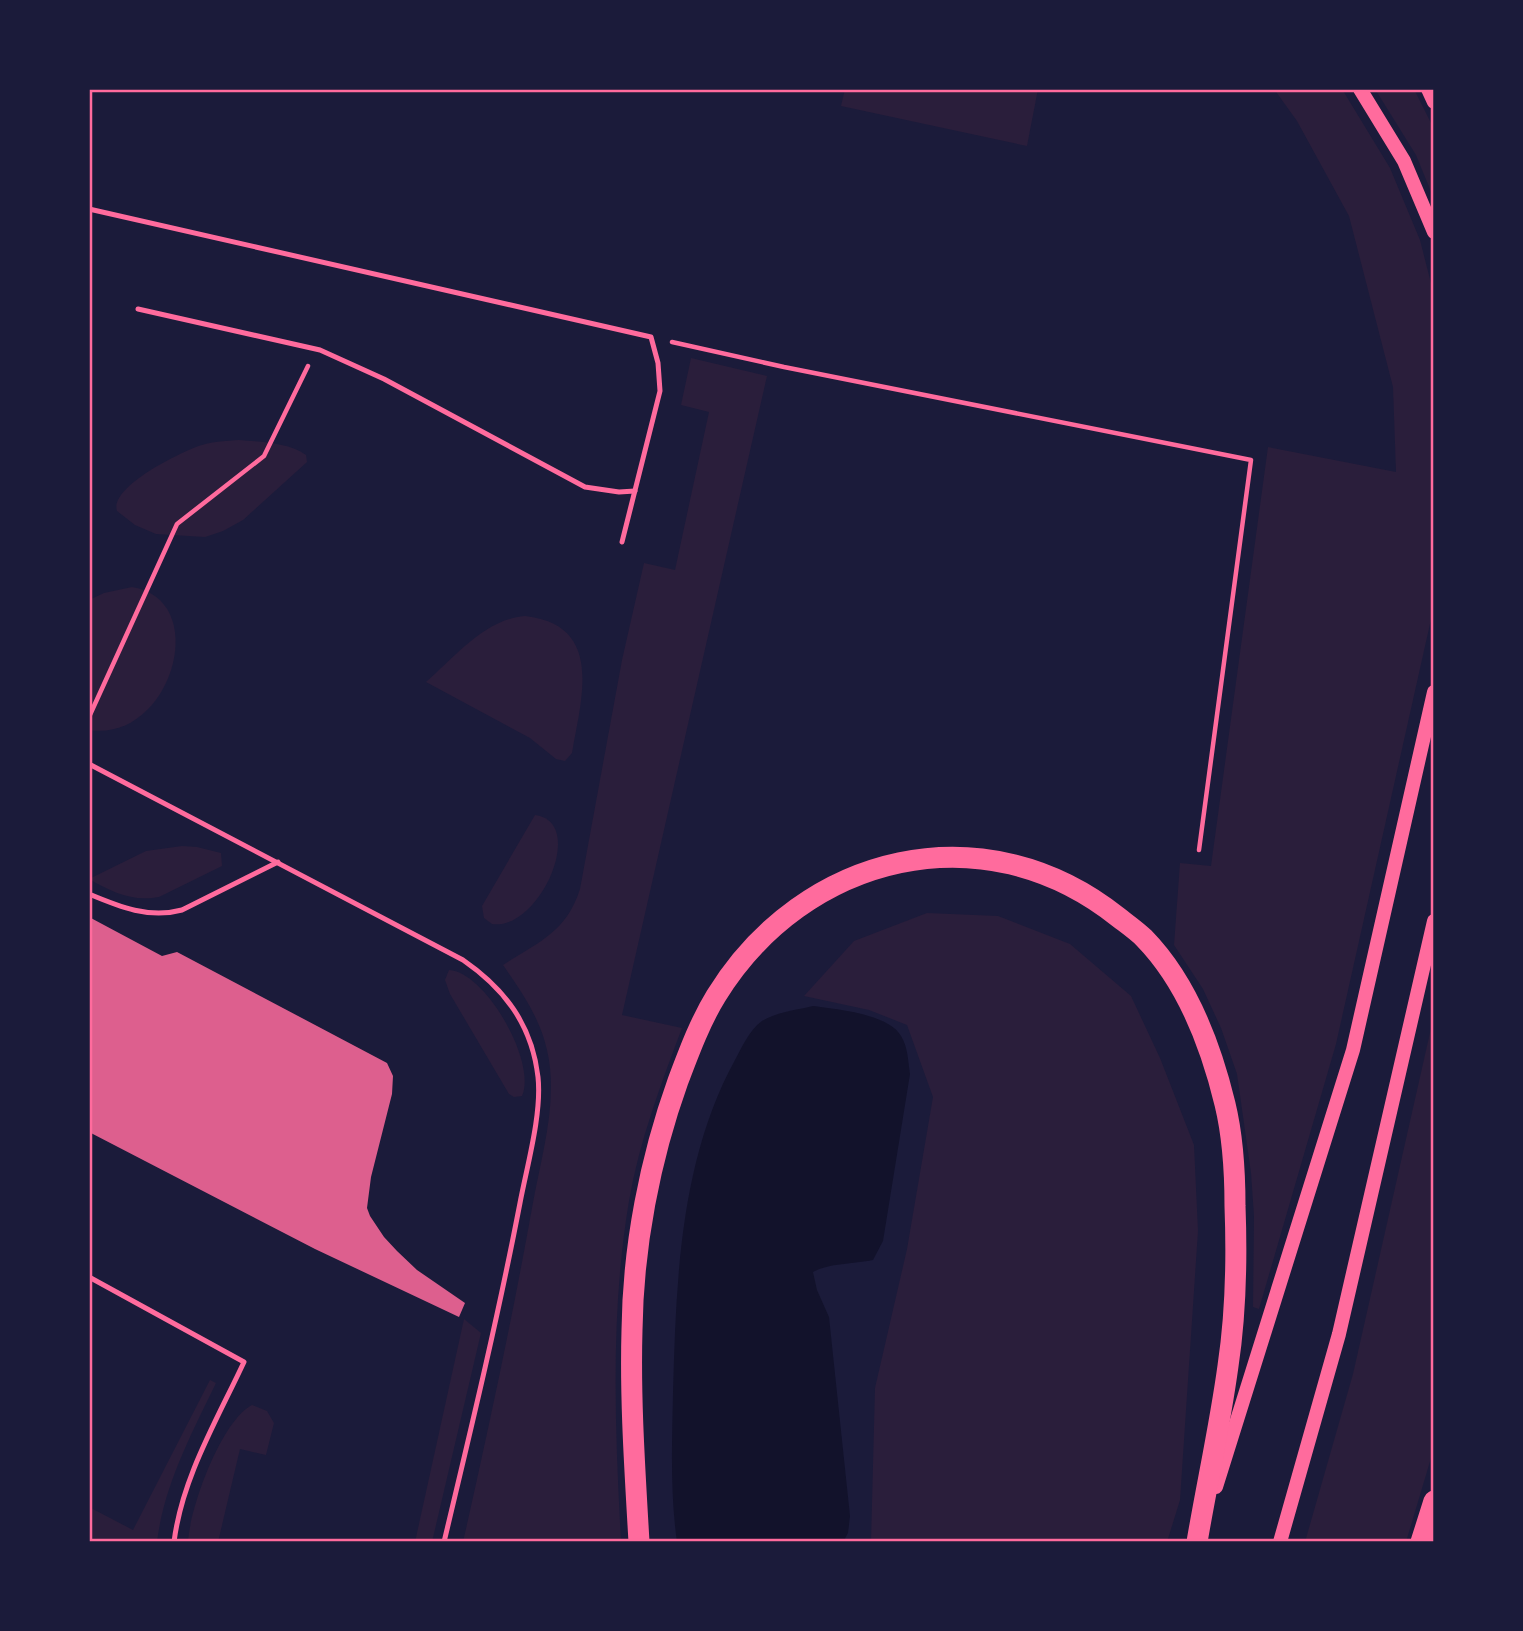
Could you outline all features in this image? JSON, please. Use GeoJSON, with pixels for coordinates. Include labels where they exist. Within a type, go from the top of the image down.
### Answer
{"type":"FeatureCollection","features":[{"type":"Feature","properties":{"kind":"highway"},"geometry":{"type":"LineString","coordinates":[[639,1542],[632,1328],[639,1247],[652,1169],[692,1043],[716,996],[753,945],[798,905],[875,867],[924,858],[979,858],[1033,869],[1071,885],[1103,905],[1144,938],[1167,967],[1189,1003],[1211,1053],[1227,1108],[1235,1177],[1235,1299],[1228,1367],[1198,1542]]}},
{"type":"Feature","properties":{"kind":"highway"},"geometry":{"type":"LineString","coordinates":[[1422,1542],[1434,1501]]}},
{"type":"Feature","properties":{"kind":"main road"},"geometry":{"type":"LineString","coordinates":[[1360,89],[1404,161],[1434,232]]}},
{"type":"Feature","properties":{"kind":"main road"},"geometry":{"type":"LineString","coordinates":[[1428,89],[1434,102]]}},
{"type":"Feature","properties":{"kind":"main road"},"geometry":{"type":"LineString","coordinates":[[1198,1542],[1353,1050],[1434,692]]}},
{"type":"Feature","properties":{"kind":"main road"},"geometry":{"type":"LineString","coordinates":[[1280,1542],[1339,1334],[1434,920]]}},
{"type":"Feature","properties":{"kind":"lane"},"geometry":{"type":"LineString","coordinates":[[89,209],[651,337],[658,363],[660,391],[622,542]]}},
{"type":"Feature","properties":{"kind":"lane"},"geometry":{"type":"LineString","coordinates":[[138,309],[316,349],[384,379],[585,487],[619,492],[635,491]]}},
{"type":"Feature","properties":{"kind":"lane"},"geometry":{"type":"LineString","coordinates":[[89,764],[463,960],[496,984],[526,1031],[538,1078],[531,1144],[503,1292],[444,1542]]}},
{"type":"Feature","properties":{"kind":"lane"},"geometry":{"type":"LineString","coordinates":[[89,894],[120,907],[169,914],[183,910],[278,862]]}},
{"type":"Feature","properties":{"kind":"lane"},"geometry":{"type":"LineString","coordinates":[[89,1277],[244,1362],[195,1465],[186,1490],[174,1542]]}},
{"type":"Feature","properties":{"kind":"path"},"geometry":{"type":"LineString","coordinates":[[651,337],[784,367],[1251,460],[1199,850]]}},
{"type":"Feature","properties":{"kind":"path"},"geometry":{"type":"LineString","coordinates":[[89,717],[177,524],[264,456],[316,349]]}},
{"type":"Feature","properties":{"kind":"shaded area"},"geometry":{"type":"Polygon","coordinates":[[[845,89],[1038,89],[1027,146],[841,106],[845,89]]]}},
{"type":"Feature","properties":{"kind":"shaded area"},"geometry":{"type":"Polygon","coordinates":[[[1274,89],[1342,89],[1390,168],[1420,240],[1434,295],[1434,606],[1336,1044],[1259,1309],[1253,1307],[1254,1216],[1251,1173],[1237,1074],[1221,1028],[1203,989],[1174,945],[1180,863],[1211,866],[1268,447],[1396,472],[1393,387],[1349,216],[1297,121],[1274,89]]]}},
{"type":"Feature","properties":{"kind":"shaded area"},"geometry":{"type":"Polygon","coordinates":[[[1375,89],[1414,89],[1434,129],[1434,199],[1416,155],[1375,89]]]}},
{"type":"Feature","properties":{"kind":"shaded area"},"geometry":{"type":"Polygon","coordinates":[[[691,358],[767,376],[622,1015],[682,1028],[645,1135],[629,1201],[623,1243],[616,1371],[621,1542],[463,1542],[508,1334],[550,1109],[550,1069],[544,1038],[529,1005],[503,965],[559,926],[574,904],[580,889],[622,660],[644,563],[675,570],[709,412],[681,405],[691,358]]]}},
{"type":"Feature","properties":{"kind":"shaded area"},"geometry":{"type":"Polygon","coordinates":[[[239,440],[291,447],[306,455],[307,462],[243,520],[205,537],[156,534],[135,525],[117,511],[124,491],[164,462],[202,445],[239,440]]]}},
{"type":"Feature","properties":{"kind":"shaded area"},"geometry":{"type":"Polygon","coordinates":[[[132,587],[157,597],[171,617],[176,641],[172,668],[160,694],[142,715],[118,728],[89,730],[89,600],[104,593],[132,587]]]}},
{"type":"Feature","properties":{"kind":"shaded area"},"geometry":{"type":"Polygon","coordinates":[[[525,616],[550,622],[567,634],[577,649],[582,668],[580,710],[572,753],[565,761],[556,759],[530,738],[426,682],[484,632],[497,624],[525,616]]]}},
{"type":"Feature","properties":{"kind":"shaded area"},"geometry":{"type":"Polygon","coordinates":[[[535,815],[550,822],[557,836],[557,854],[551,875],[526,911],[510,922],[492,924],[484,918],[482,906],[535,815]]]}},
{"type":"Feature","properties":{"kind":"shaded area"},"geometry":{"type":"Polygon","coordinates":[[[182,846],[221,853],[222,866],[159,897],[149,898],[122,895],[89,879],[146,851],[182,846]]]}},
{"type":"Feature","properties":{"kind":"shaded area"},"geometry":{"type":"Polygon","coordinates":[[[927,913],[998,916],[1070,944],[1131,996],[1160,1058],[1194,1145],[1198,1231],[1180,1500],[1167,1542],[871,1542],[875,1388],[907,1249],[933,1097],[907,1025],[869,1010],[804,996],[854,941],[927,913]]]}},
{"type":"Feature","properties":{"kind":"shaded area"},"geometry":{"type":"Polygon","coordinates":[[[449,970],[463,975],[478,986],[505,1021],[522,1063],[525,1081],[522,1096],[514,1097],[509,1094],[450,994],[445,980],[449,970]]]}},
{"type":"Feature","properties":{"kind":"shaded area"},"geometry":{"type":"Polygon","coordinates":[[[813,1006],[861,1014],[885,1022],[895,1029],[905,1045],[910,1074],[883,1241],[873,1260],[834,1265],[813,1272],[817,1290],[829,1317],[850,1516],[848,1533],[843,1542],[677,1542],[672,1468],[674,1351],[679,1265],[692,1180],[717,1098],[750,1033],[768,1018],[813,1006]]]}},
{"type":"Feature","properties":{"kind":"shaded area"},"geometry":{"type":"Polygon","coordinates":[[[1434,1015],[1434,1448],[1406,1542],[1305,1542],[1353,1374],[1434,1015]]]}},
{"type":"Feature","properties":{"kind":"shaded area"},"geometry":{"type":"Polygon","coordinates":[[[464,1319],[481,1333],[432,1542],[415,1542],[464,1319]]]}},
{"type":"Feature","properties":{"kind":"shaded area"},"geometry":{"type":"Polygon","coordinates":[[[210,1380],[216,1383],[172,1480],[157,1542],[89,1542],[89,1507],[133,1530],[210,1380]]]}},
{"type":"Feature","properties":{"kind":"shaded area"},"geometry":{"type":"Polygon","coordinates":[[[252,1405],[267,1411],[274,1423],[266,1455],[240,1449],[218,1542],[188,1542],[194,1508],[209,1467],[229,1428],[240,1414],[252,1405]]]}},
{"type":"Feature","properties":{"kind":"building"},"geometry":{"type":"Polygon","coordinates":[[[89,917],[162,956],[177,952],[387,1063],[393,1076],[392,1094],[371,1177],[367,1208],[384,1237],[397,1251],[417,1270],[465,1303],[459,1317],[315,1249],[89,1132],[89,917]]]}}]}
